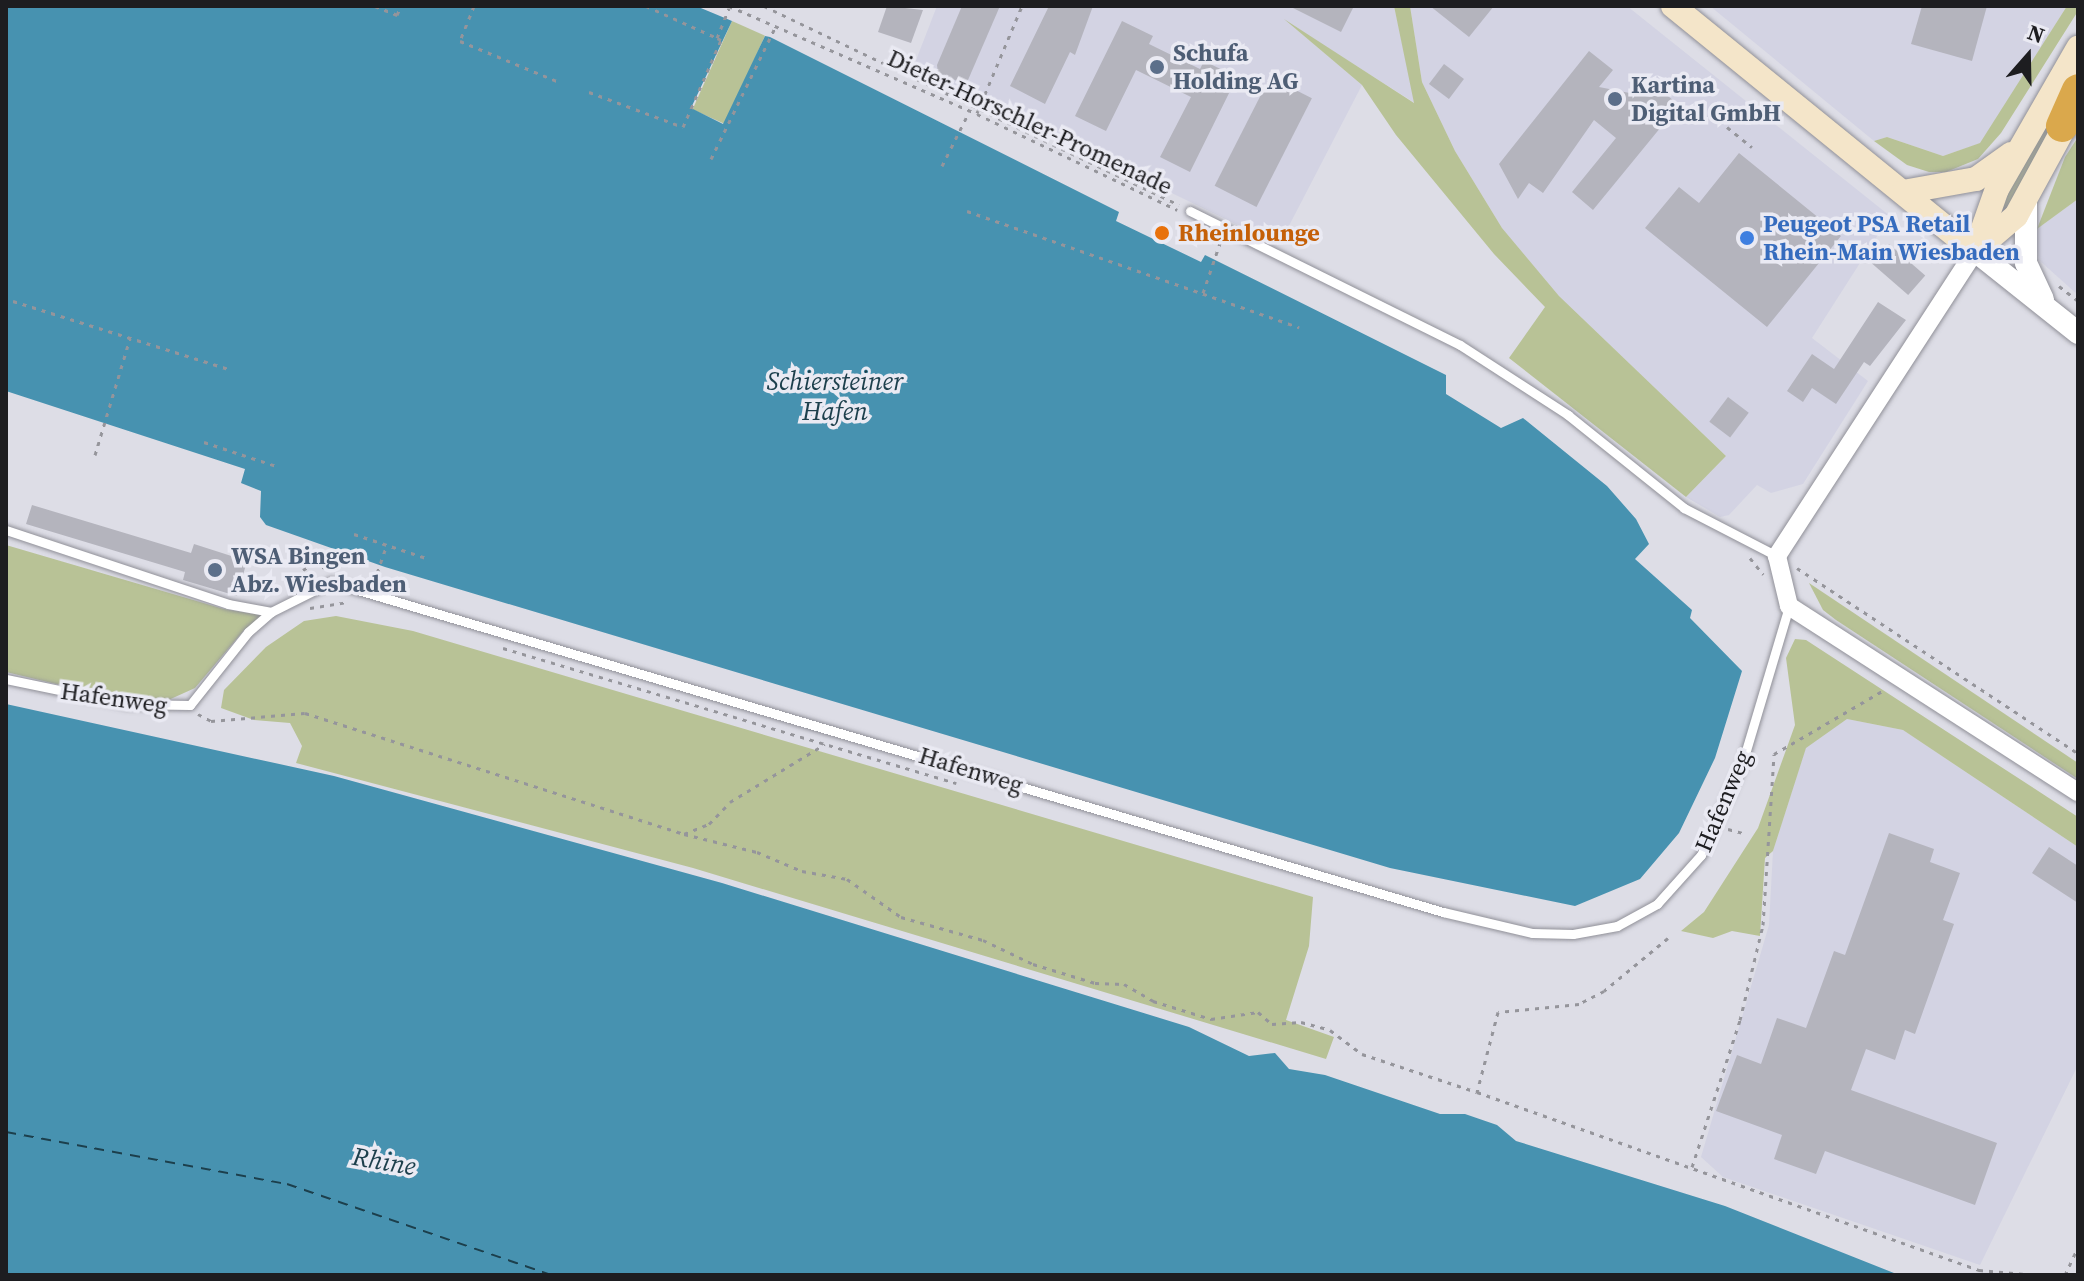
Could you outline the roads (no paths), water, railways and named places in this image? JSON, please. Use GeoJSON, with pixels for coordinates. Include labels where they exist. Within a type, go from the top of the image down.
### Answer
{"type":"FeatureCollection","features":[{"type":"Feature","properties":{"kind":"highway"},"geometry":{"type":"LineString","coordinates":[[2070,117],[2078,90]]}},
{"type":"Feature","properties":{"kind":"main road"},"geometry":{"type":"LineString","coordinates":[[1671,6],[1702,37],[1724,48],[1975,251]]}},
{"type":"Feature","properties":{"kind":"main road"},"geometry":{"type":"LineString","coordinates":[[1975,251],[2020,146],[2078,48]]}},
{"type":"Feature","properties":{"kind":"main road"},"geometry":{"type":"LineString","coordinates":[[1975,251],[1997,237],[2026,201],[2070,117]]}},
{"type":"Feature","properties":{"kind":"main road"},"geometry":{"type":"LineString","coordinates":[[1903,192],[1976,179],[2020,146]]}},
{"type":"Feature","properties":{"kind":"street"},"geometry":{"type":"LineString","coordinates":[[2026,201],[2028,271],[2053,313]]}},
{"type":"Feature","properties":{"kind":"street"},"geometry":{"type":"LineString","coordinates":[[1777,556],[1975,251],[2078,333]]}},
{"type":"Feature","properties":{"kind":"street","name":"Hafenweg"},"geometry":{"type":"LineString","coordinates":[[1777,556],[1788,605]]}},
{"type":"Feature","properties":{"kind":"street"},"geometry":{"type":"LineString","coordinates":[[1788,605],[2078,792]]}},
{"type":"Feature","properties":{"kind":"lane"},"geometry":{"type":"LineString","coordinates":[[1190,211],[1472,352],[1568,415],[1669,497],[1733,536],[1777,556]]}},
{"type":"Feature","properties":{"kind":"lane"},"geometry":{"type":"LineString","coordinates":[[6,530],[228,604],[271,612]]}},
{"type":"Feature","properties":{"kind":"lane","name":"Hafenweg"},"geometry":{"type":"LineString","coordinates":[[6,679],[127,704],[190,705],[248,632],[271,612],[331,582],[363,587],[1443,912],[1532,933],[1573,934],[1617,926],[1657,904],[1701,855],[1742,764],[1788,605]]}},
{"type":"Feature","properties":{"kind":"water","name":"Schiersteiner Hafen"},"geometry":{"type":"Polygon","coordinates":[[[6,6],[696,6],[732,21],[691,108],[723,124],[765,36],[770,37],[1119,212],[1116,221],[1201,262],[1205,255],[1446,375],[1446,394],[1501,428],[1523,418],[1607,486],[1636,519],[1649,544],[1635,559],[1692,610],[1690,618],[1742,671],[1715,758],[1679,833],[1640,879],[1575,906],[1390,868],[385,567],[266,525],[260,517],[261,491],[241,483],[245,469],[6,391],[6,6]]]}},
{"type":"Feature","properties":{"kind":"water","name":"Rhine"},"geometry":{"type":"Polygon","coordinates":[[[6,704],[334,776],[722,883],[1189,1027],[1249,1056],[1275,1053],[1289,1069],[1325,1075],[1440,1114],[1465,1114],[1497,1125],[1516,1141],[1725,1206],[1899,1275],[6,1275],[6,704]]]}},
{"type":"Feature","properties":{"kind":"place","name":"Schufa Holding AG"},"geometry":{"type":"Point","coordinates":[1157,67]}},
{"type":"Feature","properties":{"kind":"place","name":"Kartina Digital GmbH"},"geometry":{"type":"Point","coordinates":[1615,99]}},
{"type":"Feature","properties":{"kind":"place","name":"Rheinlounge"},"geometry":{"type":"Point","coordinates":[1162,233]}},
{"type":"Feature","properties":{"kind":"place","name":"Peugeot PSA Retail Rhein-Main Wiesbaden"},"geometry":{"type":"Point","coordinates":[1747,238]}},
{"type":"Feature","properties":{"kind":"place","name":"WSA Bingen Abz. Wiesbaden"},"geometry":{"type":"Point","coordinates":[215,570]}}]}
